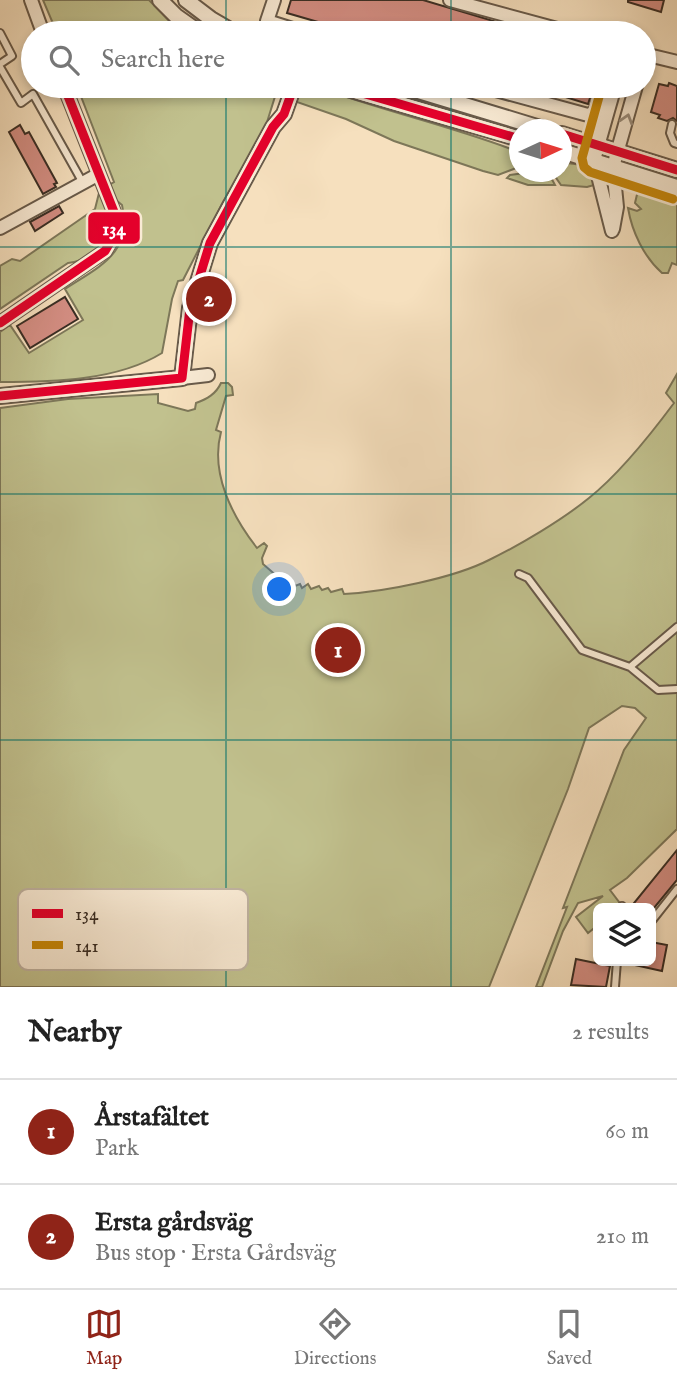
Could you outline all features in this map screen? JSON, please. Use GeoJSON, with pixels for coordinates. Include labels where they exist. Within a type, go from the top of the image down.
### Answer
{"type":"FeatureCollection","features":[{"type":"Feature","properties":{"kind":"street"},"geometry":{"type":"LineString","coordinates":[[30,0],[38,21]]}},
{"type":"Feature","properties":{"kind":"street"},"geometry":{"type":"LineString","coordinates":[[160,0],[183,21]]}},
{"type":"Feature","properties":{"kind":"street"},"geometry":{"type":"LineString","coordinates":[[186,0],[215,21]]}},
{"type":"Feature","properties":{"kind":"street"},"geometry":{"type":"LineString","coordinates":[[267,21],[274,0]]}},
{"type":"Feature","properties":{"kind":"street"},"geometry":{"type":"LineString","coordinates":[[450,0],[528,21]]}},
{"type":"Feature","properties":{"kind":"street"},"geometry":{"type":"LineString","coordinates":[[656,58],[677,62]]}},
{"type":"Feature","properties":{"kind":"street"},"geometry":{"type":"LineString","coordinates":[[0,323],[105,251],[112,239],[116,217],[69,98]]}},
{"type":"Feature","properties":{"kind":"street"},"geometry":{"type":"LineString","coordinates":[[273,127],[281,98]]}},
{"type":"Feature","properties":{"kind":"street"},"geometry":{"type":"LineString","coordinates":[[182,379],[190,307],[210,243],[273,127],[284,114],[290,98]]}},
{"type":"Feature","properties":{"kind":"street"},"geometry":{"type":"LineString","coordinates":[[379,98],[509,136]]}},
{"type":"Feature","properties":{"kind":"street"},"geometry":{"type":"LineString","coordinates":[[441,98],[510,119]]}},
{"type":"Feature","properties":{"kind":"street"},"geometry":{"type":"LineString","coordinates":[[525,98],[588,115],[595,112],[599,98]]}},
{"type":"Feature","properties":{"kind":"street"},"geometry":{"type":"LineString","coordinates":[[611,98],[594,160],[612,231],[617,207],[613,167],[633,98]]}},
{"type":"Feature","properties":{"kind":"street"},"geometry":{"type":"LineString","coordinates":[[572,137],[677,170]]}},
{"type":"Feature","properties":{"kind":"street"},"geometry":{"type":"LineString","coordinates":[[572,154],[677,187]]}},
{"type":"Feature","properties":{"kind":"street"},"geometry":{"type":"LineString","coordinates":[[0,228],[99,174]]}},
{"type":"Feature","properties":{"kind":"street"},"geometry":{"type":"LineString","coordinates":[[0,396],[208,375]]}},
{"type":"Feature","properties":{"kind":"lane"},"geometry":{"type":"LineString","coordinates":[[0,33],[12,56],[0,65],[21,103],[28,98]]}},
{"type":"Feature","properties":{"kind":"lane"},"geometry":{"type":"LineString","coordinates":[[35,98],[83,183]]}},
{"type":"Feature","properties":{"kind":"lane"},"geometry":{"type":"LineString","coordinates":[[672,124],[670,133],[677,144]]}},
{"type":"Feature","properties":{"kind":"lane"},"geometry":{"type":"LineString","coordinates":[[519,574],[528,578],[582,650],[630,667],[658,690],[677,689]]}},
{"type":"Feature","properties":{"kind":"lane"},"geometry":{"type":"LineString","coordinates":[[630,667],[677,627]]}},
{"type":"Feature","properties":{"kind":"lane"},"geometry":{"type":"LineString","coordinates":[[656,916],[677,889]]}},
{"type":"Feature","properties":{"kind":"lane"},"geometry":{"type":"LineString","coordinates":[[615,987],[617,966]]}},
{"type":"Feature","properties":{"kind":"green space"},"geometry":{"type":"Polygon","coordinates":[[[43,0],[149,0],[169,21],[52,21],[43,0]]]}},
{"type":"Feature","properties":{"kind":"green space"},"geometry":{"type":"Polygon","coordinates":[[[82,98],[275,98],[263,135],[223,202],[183,280],[178,281],[162,353],[125,369],[84,378],[0,382],[0,332],[10,325],[29,353],[83,320],[65,289],[101,265],[118,247],[123,235],[124,221],[122,205],[116,200],[109,185],[114,182],[82,98]]]}},
{"type":"Feature","properties":{"kind":"green space"},"geometry":{"type":"Polygon","coordinates":[[[295,98],[351,98],[469,134],[509,148],[509,171],[498,175],[483,171],[394,141],[346,119],[294,101],[295,98]]]}},
{"type":"Feature","properties":{"kind":"green space"},"geometry":{"type":"Polygon","coordinates":[[[572,164],[588,169],[594,185],[587,187],[561,185],[559,182],[572,182],[572,164]]]}},
{"type":"Feature","properties":{"kind":"green space"},"geometry":{"type":"Polygon","coordinates":[[[519,182],[553,182],[555,185],[528,185],[519,182]]]}},
{"type":"Feature","properties":{"kind":"green space"},"geometry":{"type":"Polygon","coordinates":[[[639,186],[677,196],[677,265],[672,263],[668,273],[662,273],[650,259],[632,226],[628,208],[637,211],[641,209],[635,203],[639,186]]]}},
{"type":"Feature","properties":{"kind":"green space"},"geometry":{"type":"Polygon","coordinates":[[[99,193],[108,215],[108,227],[99,247],[91,255],[68,263],[0,309],[0,266],[12,259],[20,261],[95,209],[99,193]]]}},
{"type":"Feature","properties":{"kind":"green space"},"geometry":{"type":"Polygon","coordinates":[[[677,374],[677,829],[627,878],[610,890],[620,903],[594,903],[603,896],[578,903],[563,931],[542,987],[536,987],[567,907],[563,908],[624,750],[646,718],[635,708],[622,706],[589,728],[568,789],[489,987],[0,987],[0,408],[68,399],[158,394],[158,403],[188,411],[195,409],[196,403],[214,393],[221,383],[228,383],[232,387],[233,395],[226,396],[216,430],[221,432],[218,463],[226,493],[239,522],[257,548],[264,543],[267,546],[262,558],[263,564],[286,584],[300,584],[302,588],[308,584],[311,589],[319,586],[322,590],[328,588],[331,592],[342,589],[344,594],[398,587],[457,573],[527,540],[600,488],[623,466],[674,403],[666,393],[677,374]]]}},
{"type":"Feature","properties":{"kind":"green space"},"geometry":{"type":"Polygon","coordinates":[[[593,904],[593,929],[588,933],[576,917],[593,904]]]}},
{"type":"Feature","properties":{"kind":"building"},"geometry":{"type":"Polygon","coordinates":[[[291,0],[423,0],[493,21],[315,21],[287,13],[291,0]]]}},
{"type":"Feature","properties":{"kind":"building"},"geometry":{"type":"Polygon","coordinates":[[[628,0],[664,0],[661,12],[628,0]]]}},
{"type":"Feature","properties":{"kind":"building"},"geometry":{"type":"Polygon","coordinates":[[[669,83],[677,86],[677,121],[673,118],[667,121],[658,118],[660,115],[651,112],[659,84],[668,86],[669,83]]]}},
{"type":"Feature","properties":{"kind":"building"},"geometry":{"type":"Polygon","coordinates":[[[568,98],[590,98],[588,104],[568,98]]]}},
{"type":"Feature","properties":{"kind":"building"},"geometry":{"type":"Polygon","coordinates":[[[20,125],[25,134],[29,132],[57,183],[54,184],[56,187],[43,194],[9,132],[20,125]]]}},
{"type":"Feature","properties":{"kind":"building"},"geometry":{"type":"Polygon","coordinates":[[[59,206],[63,213],[35,231],[30,222],[59,206]]]}},
{"type":"Feature","properties":{"kind":"building"},"geometry":{"type":"Polygon","coordinates":[[[65,297],[78,319],[30,348],[17,326],[65,297]]]}},
{"type":"Feature","properties":{"kind":"building"},"geometry":{"type":"Polygon","coordinates":[[[677,850],[677,880],[656,906],[656,903],[634,903],[677,850]]]}},
{"type":"Feature","properties":{"kind":"building"},"geometry":{"type":"Polygon","coordinates":[[[656,943],[667,945],[662,971],[639,966],[656,966],[656,943]]]}},
{"type":"Feature","properties":{"kind":"building"},"geometry":{"type":"Polygon","coordinates":[[[576,959],[593,962],[593,966],[610,966],[606,987],[571,985],[576,959]]]}},
{"type":"Feature","properties":{"kind":"transit line","name":"134"},"geometry":{"type":"LineString","coordinates":[[0,323],[105,251],[112,239],[116,217],[69,98]]}},
{"type":"Feature","properties":{"kind":"transit line","name":"134"},"geometry":{"type":"LineString","coordinates":[[182,378],[190,308],[210,243],[273,127],[284,114],[290,98]]}},
{"type":"Feature","properties":{"kind":"transit line","name":"134"},"geometry":{"type":"LineString","coordinates":[[379,98],[509,136]]}},
{"type":"Feature","properties":{"kind":"transit line","name":"141"},"geometry":{"type":"LineString","coordinates":[[599,98],[582,158],[584,167],[590,172],[673,199]]}},
{"type":"Feature","properties":{"kind":"transit line","name":"134"},"geometry":{"type":"LineString","coordinates":[[572,137],[677,170]]}},
{"type":"Feature","properties":{"kind":"transit line","name":"134"},"geometry":{"type":"LineString","coordinates":[[0,396],[182,378]]}},
{"type":"Feature","properties":{"kind":"place","name":"Ersta gårdsväg"},"geometry":{"type":"Point","coordinates":[209,299]}},
{"type":"Feature","properties":{"kind":"place","name":"Årstafältet"},"geometry":{"type":"Point","coordinates":[338,650]}}]}
